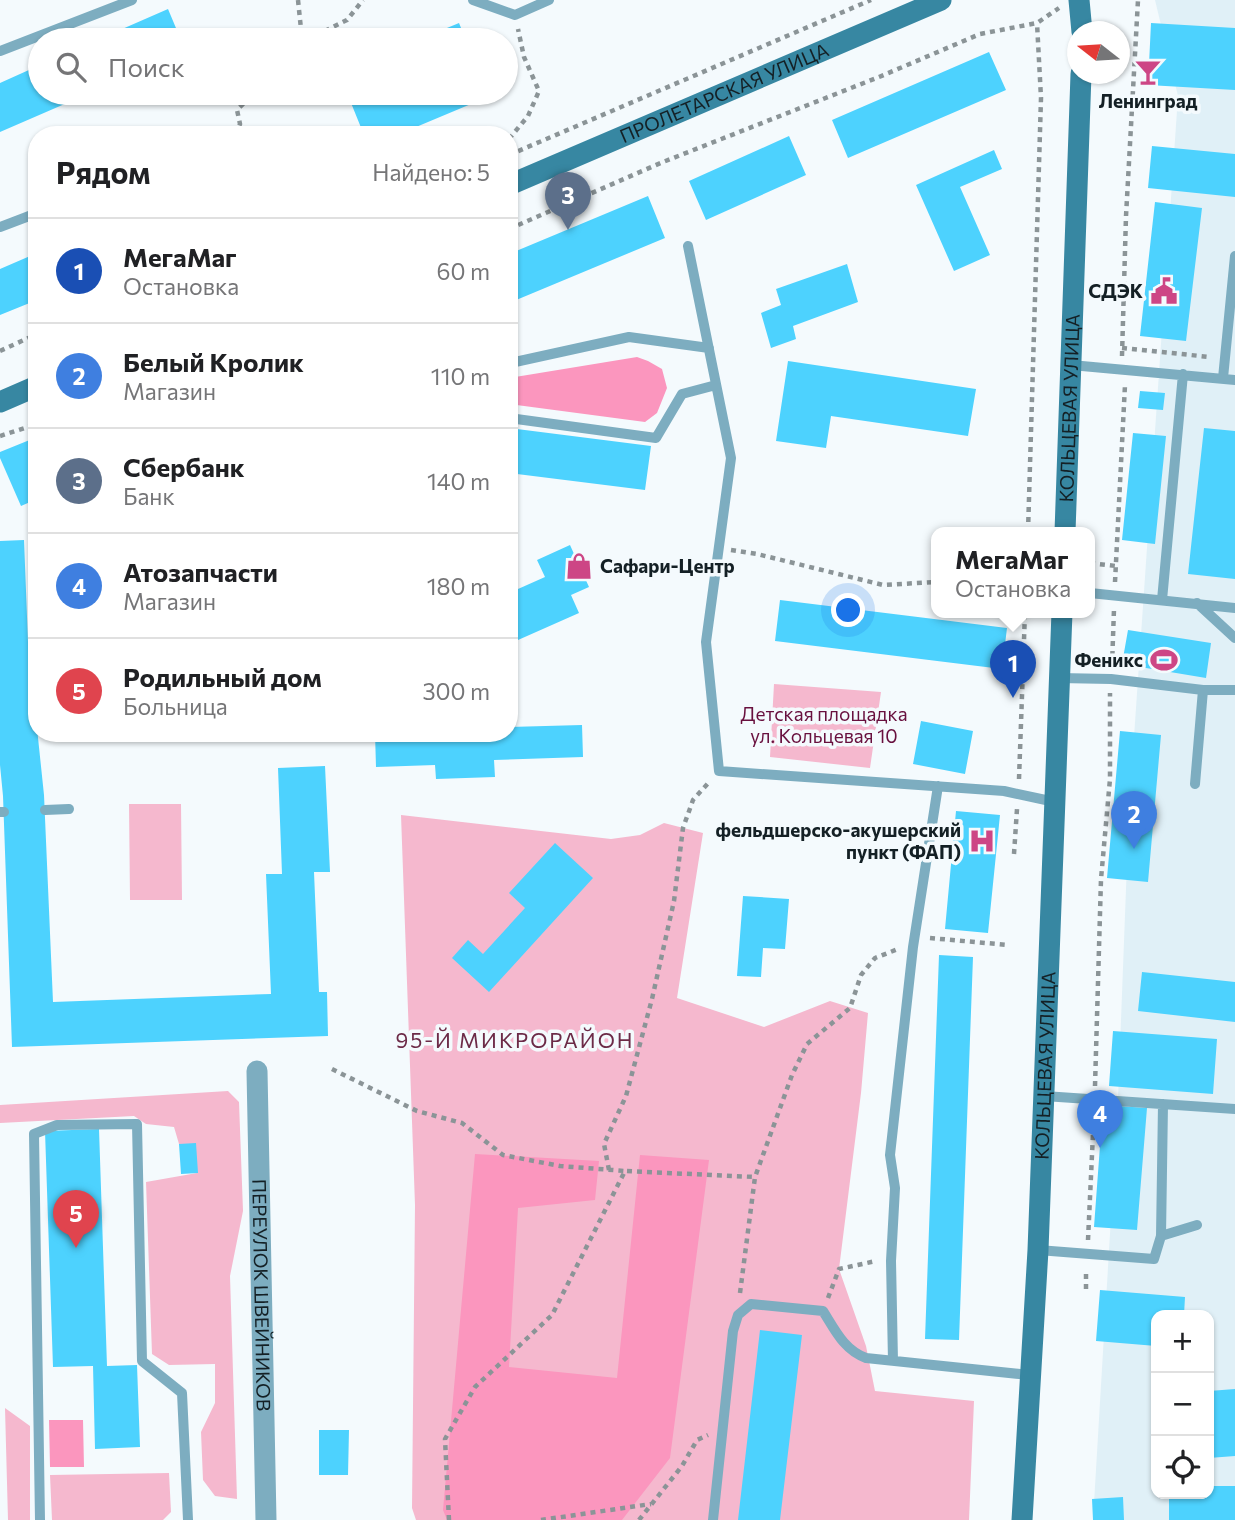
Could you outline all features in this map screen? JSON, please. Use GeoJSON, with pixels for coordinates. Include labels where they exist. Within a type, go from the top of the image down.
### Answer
{"type":"FeatureCollection","features":[{"type":"Feature","properties":{"kind":"main road","name":"ПРОЛЕТАРСКАЯ УЛИЦА"},"geometry":{"type":"LineString","coordinates":[[518,181],[941,0]]}},
{"type":"Feature","properties":{"kind":"main road"},"geometry":{"type":"LineString","coordinates":[[1079,0],[1081,21]]}},
{"type":"Feature","properties":{"kind":"main road","name":"КОЛЬЦЕВАЯ УЛИЦА"},"geometry":{"type":"LineString","coordinates":[[1065,527],[1081,84]]}},
{"type":"Feature","properties":{"kind":"main road"},"geometry":{"type":"LineString","coordinates":[[0,402],[28,390]]}},
{"type":"Feature","properties":{"kind":"main road","name":"КОЛЬЦЕВАЯ УЛИЦА"},"geometry":{"type":"LineString","coordinates":[[1022,1520],[1038,1250],[1062,618]]}},
{"type":"Feature","properties":{"kind":"street","name":"ПЕРЕУЛОК ШВЕЙНИКОВ"},"geometry":{"type":"LineString","coordinates":[[257,1071],[266,1520]]}},
{"type":"Feature","properties":{"kind":"lane"},"geometry":{"type":"LineString","coordinates":[[60,28],[132,0]]}},
{"type":"Feature","properties":{"kind":"lane"},"geometry":{"type":"LineString","coordinates":[[472,0],[515,15],[549,0]]}},
{"type":"Feature","properties":{"kind":"lane"},"geometry":{"type":"LineString","coordinates":[[0,51],[28,40]]}},
{"type":"Feature","properties":{"kind":"lane"},"geometry":{"type":"LineString","coordinates":[[0,227],[28,216]]}},
{"type":"Feature","properties":{"kind":"lane"},"geometry":{"type":"LineString","coordinates":[[688,246],[731,458],[706,642],[719,771],[938,786],[1018,794],[1055,802]]}},
{"type":"Feature","properties":{"kind":"lane"},"geometry":{"type":"LineString","coordinates":[[1223,378],[1235,256]]}},
{"type":"Feature","properties":{"kind":"lane"},"geometry":{"type":"LineString","coordinates":[[518,361],[629,337],[709,348]]}},
{"type":"Feature","properties":{"kind":"lane"},"geometry":{"type":"LineString","coordinates":[[1071,365],[1235,380]]}},
{"type":"Feature","properties":{"kind":"lane"},"geometry":{"type":"LineString","coordinates":[[1162,600],[1183,374]]}},
{"type":"Feature","properties":{"kind":"lane"},"geometry":{"type":"LineString","coordinates":[[518,419],[656,438],[682,394],[716,386]]}},
{"type":"Feature","properties":{"kind":"lane"},"geometry":{"type":"LineString","coordinates":[[1095,594],[1235,608]]}},
{"type":"Feature","properties":{"kind":"lane"},"geometry":{"type":"LineString","coordinates":[[1197,603],[1235,638]]}},
{"type":"Feature","properties":{"kind":"lane"},"geometry":{"type":"LineString","coordinates":[[1059,678],[1111,679],[1203,690],[1235,690]]}},
{"type":"Feature","properties":{"kind":"lane"},"geometry":{"type":"LineString","coordinates":[[1195,783],[1203,690]]}},
{"type":"Feature","properties":{"kind":"lane"},"geometry":{"type":"LineString","coordinates":[[893,1361],[891,1261],[895,1188],[890,1156],[913,947],[938,786]]}},
{"type":"Feature","properties":{"kind":"lane"},"geometry":{"type":"LineString","coordinates":[[45,810],[69,809]]}},
{"type":"Feature","properties":{"kind":"lane"},"geometry":{"type":"LineString","coordinates":[[1044,1096],[1235,1110]]}},
{"type":"Feature","properties":{"kind":"lane"},"geometry":{"type":"LineString","coordinates":[[1038,1250],[1154,1259],[1161,1236],[1163,1104]]}},
{"type":"Feature","properties":{"kind":"lane"},"geometry":{"type":"LineString","coordinates":[[40,1520],[34,1134],[57,1125],[137,1124],[142,1361],[182,1393],[188,1520]]}},
{"type":"Feature","properties":{"kind":"lane"},"geometry":{"type":"LineString","coordinates":[[1161,1236],[1197,1225]]}},
{"type":"Feature","properties":{"kind":"lane"},"geometry":{"type":"LineString","coordinates":[[713,1520],[733,1331],[738,1315],[751,1304],[823,1311],[846,1347],[866,1358],[1029,1375]]}},
{"type":"Feature","properties":{"kind":"path"},"geometry":{"type":"LineString","coordinates":[[298,0],[301,28]]}},
{"type":"Feature","properties":{"kind":"path"},"geometry":{"type":"LineString","coordinates":[[331,28],[347,20],[363,0]]}},
{"type":"Feature","properties":{"kind":"path"},"geometry":{"type":"LineString","coordinates":[[518,151],[871,0]]}},
{"type":"Feature","properties":{"kind":"path"},"geometry":{"type":"LineString","coordinates":[[518,225],[980,34],[1037,23],[1070,0]]}},
{"type":"Feature","properties":{"kind":"path"},"geometry":{"type":"LineString","coordinates":[[1101,879],[1110,779],[1114,596],[1125,380],[1122,348],[1126,216],[1138,0]]}},
{"type":"Feature","properties":{"kind":"path"},"geometry":{"type":"LineString","coordinates":[[515,15],[518,28]]}},
{"type":"Feature","properties":{"kind":"path"},"geometry":{"type":"LineString","coordinates":[[1028,527],[1041,97],[1037,23]]}},
{"type":"Feature","properties":{"kind":"path"},"geometry":{"type":"LineString","coordinates":[[518,29],[524,57],[540,91],[528,116],[518,128]]}},
{"type":"Feature","properties":{"kind":"path"},"geometry":{"type":"LineString","coordinates":[[239,126],[237,110],[242,105]]}},
{"type":"Feature","properties":{"kind":"path"},"geometry":{"type":"LineString","coordinates":[[0,351],[28,338]]}},
{"type":"Feature","properties":{"kind":"path"},"geometry":{"type":"LineString","coordinates":[[1122,348],[1225,359]]}},
{"type":"Feature","properties":{"kind":"path"},"geometry":{"type":"LineString","coordinates":[[0,436],[28,427]]}},
{"type":"Feature","properties":{"kind":"path"},"geometry":{"type":"LineString","coordinates":[[719,549],[757,554],[883,586],[931,582]]}},
{"type":"Feature","properties":{"kind":"path"},"geometry":{"type":"LineString","coordinates":[[1095,564],[1116,566]]}},
{"type":"Feature","properties":{"kind":"path"},"geometry":{"type":"LineString","coordinates":[[1014,854],[1025,618]]}},
{"type":"Feature","properties":{"kind":"path"},"geometry":{"type":"LineString","coordinates":[[609,1170],[604,1144],[626,1096],[652,999],[674,901],[683,828],[693,800],[719,771]]}},
{"type":"Feature","properties":{"kind":"path"},"geometry":{"type":"LineString","coordinates":[[913,947],[922,938],[1008,946]]}},
{"type":"Feature","properties":{"kind":"path"},"geometry":{"type":"LineString","coordinates":[[738,1315],[755,1177],[792,1074],[807,1044],[850,1007],[861,975],[875,958],[894,949]]}},
{"type":"Feature","properties":{"kind":"path"},"geometry":{"type":"LineString","coordinates":[[332,1069],[417,1111],[462,1123],[503,1155],[560,1166],[755,1177]]}},
{"type":"Feature","properties":{"kind":"path"},"geometry":{"type":"LineString","coordinates":[[449,1520],[445,1439],[475,1387],[552,1315],[625,1171]]}},
{"type":"Feature","properties":{"kind":"path"},"geometry":{"type":"LineString","coordinates":[[823,1311],[839,1269],[870,1260],[891,1261]]}},
{"type":"Feature","properties":{"kind":"path"},"geometry":{"type":"LineString","coordinates":[[639,1520],[682,1466],[697,1440],[724,1425]]}},
{"type":"Feature","properties":{"kind":"path"},"geometry":{"type":"LineString","coordinates":[[541,1520],[652,1503]]}},
{"type":"Feature","properties":{"kind":"shaded area"},"geometry":{"type":"Polygon","coordinates":[[[1155,0],[1235,0],[1235,1520],[1093,1520],[1118,1099],[1129,810],[1178,96],[1155,0]]]}},
{"type":"Feature","properties":{"kind":"shaded area"},"geometry":{"type":"Polygon","coordinates":[[[637,357],[662,369],[667,388],[657,413],[645,422],[518,405],[518,377],[637,357]]]}},
{"type":"Feature","properties":{"kind":"shaded area"},"geometry":{"type":"Polygon","coordinates":[[[475,1154],[599,1161],[595,1200],[518,1208],[509,1367],[617,1378],[640,1155],[709,1160],[670,1458],[622,1520],[447,1520],[443,1510],[475,1154]]]}},
{"type":"Feature","properties":{"kind":"shaded area"},"geometry":{"type":"Polygon","coordinates":[[[49,1420],[83,1420],[84,1467],[50,1467],[49,1420]]]}},
{"type":"Feature","properties":{"kind":"green space","name":"Детская площадка ул. Кольцевая 10"},"geometry":{"type":"Polygon","coordinates":[[[774,684],[881,692],[870,768],[770,757],[774,684]]]}},
{"type":"Feature","properties":{"kind":"green space"},"geometry":{"type":"Polygon","coordinates":[[[129,804],[181,804],[182,900],[130,900],[129,804]]]}},
{"type":"Feature","properties":{"kind":"green space"},"geometry":{"type":"Polygon","coordinates":[[[401,815],[611,839],[640,835],[664,823],[703,833],[677,998],[764,1027],[830,1001],[868,1013],[839,1269],[866,1346],[875,1391],[974,1401],[969,1520],[416,1520],[412,1508],[415,1205],[401,815]]]}},
{"type":"Feature","properties":{"kind":"green space"},"geometry":{"type":"Polygon","coordinates":[[[228,1091],[239,1102],[243,1211],[230,1276],[237,1499],[215,1496],[203,1480],[201,1432],[215,1403],[215,1364],[169,1365],[152,1354],[146,1182],[197,1173],[179,1144],[174,1127],[146,1124],[134,1116],[0,1123],[0,1105],[228,1091]]]}},
{"type":"Feature","properties":{"kind":"green space"},"geometry":{"type":"Polygon","coordinates":[[[5,1408],[30,1426],[30,1520],[8,1520],[5,1408]]]}},
{"type":"Feature","properties":{"kind":"green space"},"geometry":{"type":"Polygon","coordinates":[[[169,1473],[171,1512],[163,1520],[52,1520],[50,1475],[169,1473]]]}},
{"type":"Feature","properties":{"kind":"building"},"geometry":{"type":"Polygon","coordinates":[[[168,9],[176,28],[124,28],[168,9]]]}},
{"type":"Feature","properties":{"kind":"building"},"geometry":{"type":"Polygon","coordinates":[[[459,23],[461,28],[447,28],[459,23]]]}},
{"type":"Feature","properties":{"kind":"building"},"geometry":{"type":"Polygon","coordinates":[[[1151,23],[1235,28],[1235,90],[1148,85],[1151,23]]]}},
{"type":"Feature","properties":{"kind":"building"},"geometry":{"type":"Polygon","coordinates":[[[989,52],[1006,90],[848,158],[832,120],[989,52]]]}},
{"type":"Feature","properties":{"kind":"building"},"geometry":{"type":"Polygon","coordinates":[[[28,70],[28,105],[62,105],[0,132],[0,83],[28,70]]]}},
{"type":"Feature","properties":{"kind":"building"},"geometry":{"type":"Polygon","coordinates":[[[352,105],[469,105],[418,126],[360,126],[352,105]]]}},
{"type":"Feature","properties":{"kind":"building"},"geometry":{"type":"Polygon","coordinates":[[[789,136],[806,175],[706,220],[689,181],[789,136]]]}},
{"type":"Feature","properties":{"kind":"building"},"geometry":{"type":"Polygon","coordinates":[[[1152,146],[1235,154],[1235,197],[1148,188],[1152,146]]]}},
{"type":"Feature","properties":{"kind":"building"},"geometry":{"type":"Polygon","coordinates":[[[994,150],[1002,169],[960,187],[990,255],[954,271],[916,185],[994,150]]]}},
{"type":"Feature","properties":{"kind":"building"},"geometry":{"type":"Polygon","coordinates":[[[648,196],[665,238],[518,299],[518,250],[648,196]]]}},
{"type":"Feature","properties":{"kind":"building"},"geometry":{"type":"Polygon","coordinates":[[[1155,202],[1202,208],[1186,341],[1140,336],[1155,202]]]}},
{"type":"Feature","properties":{"kind":"building"},"geometry":{"type":"Polygon","coordinates":[[[28,257],[28,304],[0,315],[0,269],[28,257]]]}},
{"type":"Feature","properties":{"kind":"building"},"geometry":{"type":"Polygon","coordinates":[[[847,264],[858,302],[793,326],[796,339],[771,348],[761,313],[781,305],[776,289],[847,264]]]}},
{"type":"Feature","properties":{"kind":"building"},"geometry":{"type":"Polygon","coordinates":[[[788,361],[976,389],[968,436],[831,416],[826,448],[776,441],[788,361]]]}},
{"type":"Feature","properties":{"kind":"building"},"geometry":{"type":"Polygon","coordinates":[[[1140,391],[1165,393],[1163,410],[1138,408],[1140,391]]]}},
{"type":"Feature","properties":{"kind":"building"},"geometry":{"type":"Polygon","coordinates":[[[1204,428],[1235,431],[1235,579],[1188,574],[1204,428]]]}},
{"type":"Feature","properties":{"kind":"building"},"geometry":{"type":"Polygon","coordinates":[[[518,429],[651,446],[645,490],[518,474],[518,429]]]}},
{"type":"Feature","properties":{"kind":"building"},"geometry":{"type":"Polygon","coordinates":[[[1133,433],[1166,436],[1155,544],[1122,540],[1133,433]]]}},
{"type":"Feature","properties":{"kind":"building"},"geometry":{"type":"Polygon","coordinates":[[[28,441],[28,503],[21,506],[0,458],[0,452],[28,441]]]}},
{"type":"Feature","properties":{"kind":"building"},"geometry":{"type":"Polygon","coordinates":[[[24,540],[28,742],[38,742],[44,795],[53,1002],[271,994],[266,874],[282,874],[278,768],[325,766],[330,872],[314,872],[319,992],[327,992],[328,1036],[12,1047],[0,765],[0,541],[24,540]]]}},
{"type":"Feature","properties":{"kind":"building"},"geometry":{"type":"Polygon","coordinates":[[[570,545],[589,587],[571,595],[579,613],[518,640],[518,589],[545,577],[537,560],[570,545]]]}},
{"type":"Feature","properties":{"kind":"building"},"geometry":{"type":"Polygon","coordinates":[[[780,600],[1007,628],[1002,669],[775,641],[780,600]]]}},
{"type":"Feature","properties":{"kind":"building"},"geometry":{"type":"Polygon","coordinates":[[[1128,630],[1211,643],[1206,678],[1122,664],[1128,630]]]}},
{"type":"Feature","properties":{"kind":"building"},"geometry":{"type":"Polygon","coordinates":[[[921,721],[973,731],[965,774],[913,764],[921,721]]]}},
{"type":"Feature","properties":{"kind":"building"},"geometry":{"type":"Polygon","coordinates":[[[582,725],[583,757],[494,760],[495,777],[436,779],[435,765],[376,767],[375,742],[518,742],[518,727],[582,725]]]}},
{"type":"Feature","properties":{"kind":"building"},"geometry":{"type":"Polygon","coordinates":[[[1120,731],[1161,735],[1148,882],[1107,878],[1120,731]]]}},
{"type":"Feature","properties":{"kind":"building"},"geometry":{"type":"Polygon","coordinates":[[[956,811],[1000,815],[988,933],[945,929],[956,811]]]}},
{"type":"Feature","properties":{"kind":"building"},"geometry":{"type":"Polygon","coordinates":[[[555,843],[593,878],[489,992],[452,958],[468,940],[483,954],[525,908],[509,893],[555,843]]]}},
{"type":"Feature","properties":{"kind":"building"},"geometry":{"type":"Polygon","coordinates":[[[743,896],[789,899],[785,949],[763,948],[761,977],[737,976],[743,896]]]}},
{"type":"Feature","properties":{"kind":"building"},"geometry":{"type":"Polygon","coordinates":[[[939,955],[973,957],[959,1340],[925,1339],[939,955]]]}},
{"type":"Feature","properties":{"kind":"building"},"geometry":{"type":"Polygon","coordinates":[[[1142,972],[1235,982],[1235,1022],[1138,1011],[1142,972]]]}},
{"type":"Feature","properties":{"kind":"building"},"geometry":{"type":"Polygon","coordinates":[[[1113,1031],[1217,1039],[1213,1094],[1109,1086],[1113,1031]]]}},
{"type":"Feature","properties":{"kind":"building"},"geometry":{"type":"Polygon","coordinates":[[[1103,1105],[1147,1108],[1137,1230],[1094,1227],[1103,1105]]]}},
{"type":"Feature","properties":{"kind":"building"},"geometry":{"type":"Polygon","coordinates":[[[99,1129],[107,1366],[137,1365],[140,1447],[95,1449],[93,1366],[53,1367],[45,1131],[99,1129]]]}},
{"type":"Feature","properties":{"kind":"building"},"geometry":{"type":"Polygon","coordinates":[[[196,1143],[198,1173],[181,1174],[179,1144],[196,1143]]]}},
{"type":"Feature","properties":{"kind":"building"},"geometry":{"type":"Polygon","coordinates":[[[1100,1290],[1185,1297],[1184,1310],[1151,1310],[1151,1346],[1096,1341],[1100,1290]]]}},
{"type":"Feature","properties":{"kind":"building"},"geometry":{"type":"Polygon","coordinates":[[[760,1330],[802,1335],[780,1520],[738,1520],[760,1330]]]}},
{"type":"Feature","properties":{"kind":"building"},"geometry":{"type":"Polygon","coordinates":[[[1235,1389],[1235,1456],[1214,1458],[1214,1391],[1235,1389]]]}},
{"type":"Feature","properties":{"kind":"building"},"geometry":{"type":"Polygon","coordinates":[[[319,1430],[349,1430],[348,1475],[319,1475],[319,1430]]]}},
{"type":"Feature","properties":{"kind":"building"},"geometry":{"type":"Polygon","coordinates":[[[1214,1486],[1235,1486],[1235,1520],[1169,1520],[1169,1499],[1214,1499],[1214,1486]]]}},
{"type":"Feature","properties":{"kind":"building"},"geometry":{"type":"Polygon","coordinates":[[[1123,1497],[1124,1520],[1093,1520],[1092,1499],[1123,1497]]]}},
{"type":"Feature","properties":{"kind":"place","name":"Ленинград"},"geometry":{"type":"Point","coordinates":[1148,72]}},
{"type":"Feature","properties":{"kind":"place","name":"Сбербанк"},"geometry":{"type":"Point","coordinates":[568,230]}},
{"type":"Feature","properties":{"kind":"place","name":"СДЭК"},"geometry":{"type":"Point","coordinates":[1164,291]}},
{"type":"Feature","properties":{"kind":"place","name":"Сафари-Центр"},"geometry":{"type":"Point","coordinates":[579,566]}},
{"type":"Feature","properties":{"kind":"place","name":"Феникс"},"geometry":{"type":"Point","coordinates":[1164,660]}},
{"type":"Feature","properties":{"kind":"place","name":"МегаМаг"},"geometry":{"type":"Point","coordinates":[1013,698]}},
{"type":"Feature","properties":{"kind":"place","name":"фельдшерско-акушерский пункт (ФАП)"},"geometry":{"type":"Point","coordinates":[982,841]}},
{"type":"Feature","properties":{"kind":"place","name":"Белый Кролик"},"geometry":{"type":"Point","coordinates":[1134,849]}},
{"type":"Feature","properties":{"kind":"place","name":"Атозапчасти"},"geometry":{"type":"Point","coordinates":[1100,1148]}},
{"type":"Feature","properties":{"kind":"place","name":"Родильный дом"},"geometry":{"type":"Point","coordinates":[76,1248]}},
{"type":"Feature","properties":{"kind":"district","name":"95-Й МИКРОРАЙОН"},"geometry":{"type":"Point","coordinates":[515,1041]}}]}
